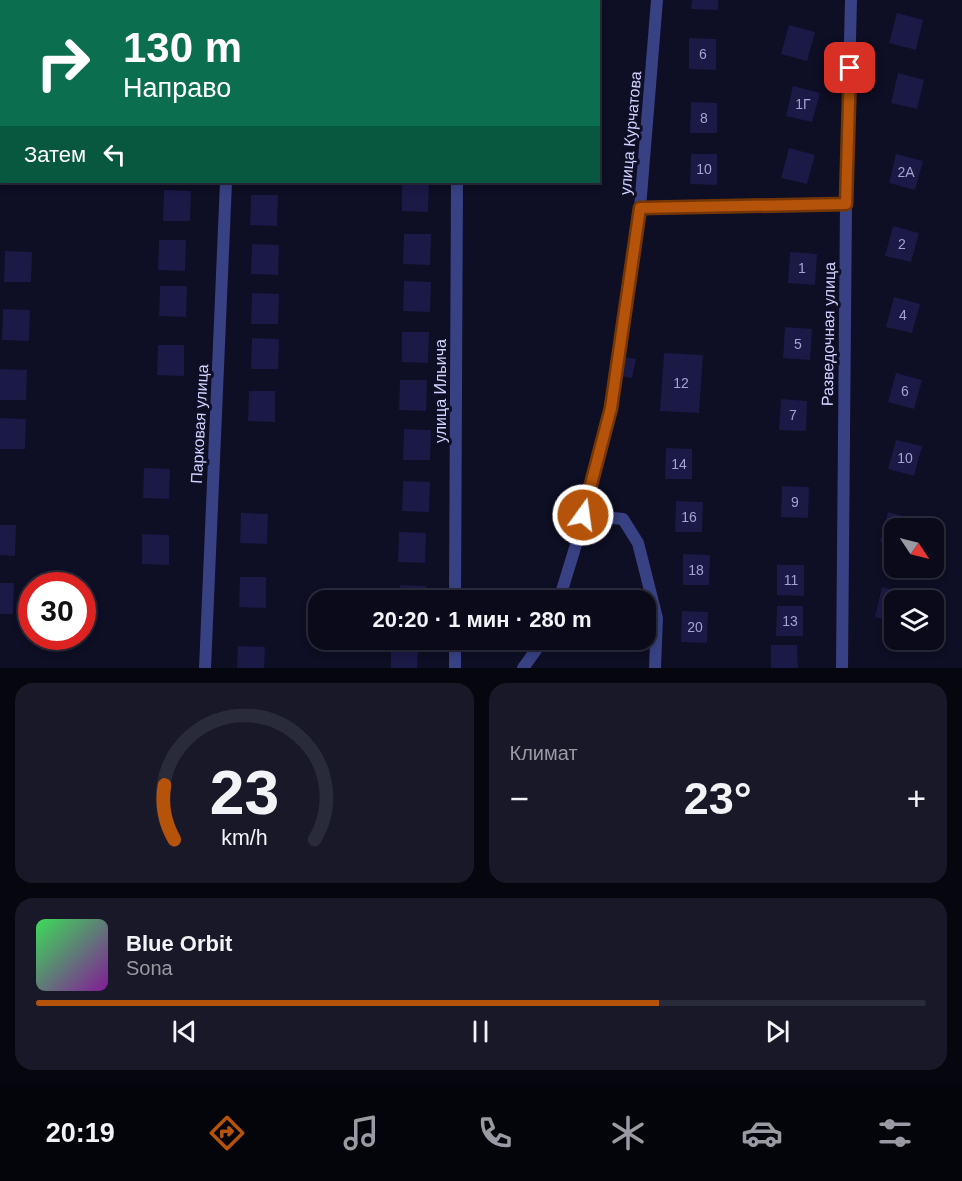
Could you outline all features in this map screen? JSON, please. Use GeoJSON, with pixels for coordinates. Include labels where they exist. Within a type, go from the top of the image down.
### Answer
{"type":"FeatureCollection","features":[{"type":"Feature","properties":{"kind":"street","name":"улица Курчатова"},"geometry":{"type":"LineString","coordinates":[[562,590],[611,408],[640,208],[657,0]]}},
{"type":"Feature","properties":{"kind":"street","name":"Разведочная улица"},"geometry":{"type":"LineString","coordinates":[[842,668],[846,204],[851,0]]}},
{"type":"Feature","properties":{"kind":"street","name":"Парковая улица"},"geometry":{"type":"LineString","coordinates":[[205,668],[226,183]]}},
{"type":"Feature","properties":{"kind":"street","name":"улица Ильича"},"geometry":{"type":"LineString","coordinates":[[455,590],[457,183]]}},
{"type":"Feature","properties":{"kind":"street"},"geometry":{"type":"LineString","coordinates":[[640,208],[846,204]]}},
{"type":"Feature","properties":{"kind":"street"},"geometry":{"type":"LineString","coordinates":[[583,515],[623,519],[638,543],[657,618],[655,668]]}},
{"type":"Feature","properties":{"kind":"street"},"geometry":{"type":"LineString","coordinates":[[455,650],[455,668]]}},
{"type":"Feature","properties":{"kind":"street"},"geometry":{"type":"LineString","coordinates":[[523,668],[536,650]]}},
{"type":"Feature","properties":{"kind":"building"},"geometry":{"type":"Polygon","coordinates":[[[692,0],[718,0],[718,10],[691,9],[692,0]]]}},
{"type":"Feature","properties":{"kind":"building"},"geometry":{"type":"Polygon","coordinates":[[[897,13],[923,20],[916,50],[889,43],[897,13]]]}},
{"type":"Feature","properties":{"kind":"building"},"geometry":{"type":"Polygon","coordinates":[[[789,25],[815,32],[807,61],[781,54],[789,25]]]}},
{"type":"Feature","properties":{"kind":"building"},"geometry":{"type":"Polygon","coordinates":[[[689,38],[716,39],[716,70],[689,69],[689,38]]]}},
{"type":"Feature","properties":{"kind":"building"},"geometry":{"type":"Polygon","coordinates":[[[898,73],[924,80],[917,109],[891,103],[898,73]]]}},
{"type":"Feature","properties":{"kind":"building"},"geometry":{"type":"Polygon","coordinates":[[[793,86],[820,93],[812,122],[786,116],[793,86]]]}},
{"type":"Feature","properties":{"kind":"building"},"geometry":{"type":"Polygon","coordinates":[[[691,102],[717,103],[717,133],[690,133],[691,102]]]}},
{"type":"Feature","properties":{"kind":"building"},"geometry":{"type":"Polygon","coordinates":[[[789,148],[815,155],[807,184],[781,178],[789,148]]]}},
{"type":"Feature","properties":{"kind":"building"},"geometry":{"type":"Polygon","coordinates":[[[691,154],[717,154],[717,185],[690,184],[691,154]]]}},
{"type":"Feature","properties":{"kind":"building"},"geometry":{"type":"Polygon","coordinates":[[[896,154],[923,161],[915,190],[889,183],[896,154]]]}},
{"type":"Feature","properties":{"kind":"building"},"geometry":{"type":"Polygon","coordinates":[[[402,183],[429,183],[428,212],[402,211],[402,183]]]}},
{"type":"Feature","properties":{"kind":"building"},"geometry":{"type":"Polygon","coordinates":[[[164,190],[191,191],[190,221],[163,221],[164,190]]]}},
{"type":"Feature","properties":{"kind":"building"},"geometry":{"type":"Polygon","coordinates":[[[251,195],[278,195],[277,226],[250,225],[251,195]]]}},
{"type":"Feature","properties":{"kind":"building"},"geometry":{"type":"Polygon","coordinates":[[[893,226],[919,233],[911,262],[885,256],[893,226]]]}},
{"type":"Feature","properties":{"kind":"building"},"geometry":{"type":"Polygon","coordinates":[[[404,234],[431,234],[430,265],[403,264],[404,234]]]}},
{"type":"Feature","properties":{"kind":"building"},"geometry":{"type":"Polygon","coordinates":[[[159,240],[186,240],[185,271],[158,270],[159,240]]]}},
{"type":"Feature","properties":{"kind":"building"},"geometry":{"type":"Polygon","coordinates":[[[252,244],[279,245],[278,275],[251,274],[252,244]]]}},
{"type":"Feature","properties":{"kind":"building"},"geometry":{"type":"Polygon","coordinates":[[[5,251],[32,252],[31,282],[4,282],[5,251]]]}},
{"type":"Feature","properties":{"kind":"building"},"geometry":{"type":"Polygon","coordinates":[[[790,252],[817,254],[815,285],[788,283],[790,252]]]}},
{"type":"Feature","properties":{"kind":"building"},"geometry":{"type":"Polygon","coordinates":[[[404,281],[431,282],[430,312],[403,311],[404,281]]]}},
{"type":"Feature","properties":{"kind":"building"},"geometry":{"type":"Polygon","coordinates":[[[160,286],[187,286],[186,317],[159,316],[160,286]]]}},
{"type":"Feature","properties":{"kind":"building"},"geometry":{"type":"Polygon","coordinates":[[[252,293],[279,294],[278,324],[251,324],[252,293]]]}},
{"type":"Feature","properties":{"kind":"building"},"geometry":{"type":"Polygon","coordinates":[[[894,297],[920,304],[912,333],[886,327],[894,297]]]}},
{"type":"Feature","properties":{"kind":"building"},"geometry":{"type":"Polygon","coordinates":[[[3,309],[30,310],[29,341],[2,340],[3,309]]]}},
{"type":"Feature","properties":{"kind":"building"},"geometry":{"type":"Polygon","coordinates":[[[785,327],[812,329],[810,360],[783,358],[785,327]]]}},
{"type":"Feature","properties":{"kind":"building"},"geometry":{"type":"Polygon","coordinates":[[[402,332],[429,332],[428,363],[402,362],[402,332]]]}},
{"type":"Feature","properties":{"kind":"building"},"geometry":{"type":"Polygon","coordinates":[[[252,338],[279,339],[278,369],[251,369],[252,338]]]}},
{"type":"Feature","properties":{"kind":"building"},"geometry":{"type":"Polygon","coordinates":[[[158,345],[184,345],[184,376],[157,375],[158,345]]]}},
{"type":"Feature","properties":{"kind":"building"},"geometry":{"type":"Polygon","coordinates":[[[664,353],[703,355],[699,413],[660,411],[664,353]]]}},
{"type":"Feature","properties":{"kind":"building"},"geometry":{"type":"Polygon","coordinates":[[[624,357],[636,359],[632,378],[620,376],[624,357]]]}},
{"type":"Feature","properties":{"kind":"building"},"geometry":{"type":"Polygon","coordinates":[[[0,369],[27,370],[26,400],[0,400],[0,369]]]}},
{"type":"Feature","properties":{"kind":"building"},"geometry":{"type":"Polygon","coordinates":[[[896,373],[922,380],[914,409],[888,402],[896,373]]]}},
{"type":"Feature","properties":{"kind":"building"},"geometry":{"type":"Polygon","coordinates":[[[400,380],[427,380],[426,411],[399,410],[400,380]]]}},
{"type":"Feature","properties":{"kind":"building"},"geometry":{"type":"Polygon","coordinates":[[[249,391],[275,391],[275,422],[248,421],[249,391]]]}},
{"type":"Feature","properties":{"kind":"building"},"geometry":{"type":"Polygon","coordinates":[[[781,399],[807,401],[806,431],[779,430],[781,399]]]}},
{"type":"Feature","properties":{"kind":"building"},"geometry":{"type":"Polygon","coordinates":[[[0,418],[26,419],[25,449],[0,449],[0,418]]]}},
{"type":"Feature","properties":{"kind":"building"},"geometry":{"type":"Polygon","coordinates":[[[404,429],[431,430],[430,460],[403,460],[404,429]]]}},
{"type":"Feature","properties":{"kind":"building"},"geometry":{"type":"Polygon","coordinates":[[[896,440],[922,446],[914,476],[888,469],[896,440]]]}},
{"type":"Feature","properties":{"kind":"building"},"geometry":{"type":"Polygon","coordinates":[[[666,448],[692,449],[692,479],[665,479],[666,448]]]}},
{"type":"Feature","properties":{"kind":"building"},"geometry":{"type":"Polygon","coordinates":[[[144,468],[170,469],[169,499],[143,498],[144,468]]]}},
{"type":"Feature","properties":{"kind":"building"},"geometry":{"type":"Polygon","coordinates":[[[403,481],[430,482],[429,512],[402,511],[403,481]]]}},
{"type":"Feature","properties":{"kind":"building"},"geometry":{"type":"Polygon","coordinates":[[[782,486],[809,487],[808,518],[781,517],[782,486]]]}},
{"type":"Feature","properties":{"kind":"building"},"geometry":{"type":"Polygon","coordinates":[[[676,501],[703,502],[702,532],[675,532],[676,501]]]}},
{"type":"Feature","properties":{"kind":"building"},"geometry":{"type":"Polygon","coordinates":[[[888,512],[910,518],[886,518],[888,512]]]}},
{"type":"Feature","properties":{"kind":"building"},"geometry":{"type":"Polygon","coordinates":[[[241,513],[268,514],[267,544],[240,543],[241,513]]]}},
{"type":"Feature","properties":{"kind":"building"},"geometry":{"type":"Polygon","coordinates":[[[0,525],[16,525],[15,556],[0,555],[0,525]]]}},
{"type":"Feature","properties":{"kind":"building"},"geometry":{"type":"Polygon","coordinates":[[[884,527],[884,543],[880,542],[884,527]]]}},
{"type":"Feature","properties":{"kind":"building"},"geometry":{"type":"Polygon","coordinates":[[[399,532],[426,533],[425,563],[398,562],[399,532]]]}},
{"type":"Feature","properties":{"kind":"building"},"geometry":{"type":"Polygon","coordinates":[[[142,534],[169,535],[169,565],[142,564],[142,534]]]}},
{"type":"Feature","properties":{"kind":"building"},"geometry":{"type":"Polygon","coordinates":[[[683,554],[710,555],[709,585],[683,585],[683,554]]]}},
{"type":"Feature","properties":{"kind":"building"},"geometry":{"type":"Polygon","coordinates":[[[777,565],[804,565],[804,596],[777,595],[777,565]]]}},
{"type":"Feature","properties":{"kind":"building"},"geometry":{"type":"Polygon","coordinates":[[[240,577],[266,577],[266,608],[239,607],[240,577]]]}},
{"type":"Feature","properties":{"kind":"building"},"geometry":{"type":"Polygon","coordinates":[[[0,583],[14,583],[13,614],[0,614],[0,583]]]}},
{"type":"Feature","properties":{"kind":"building"},"geometry":{"type":"Polygon","coordinates":[[[400,585],[426,586],[426,590],[400,590],[400,585]]]}},
{"type":"Feature","properties":{"kind":"building"},"geometry":{"type":"Polygon","coordinates":[[[882,587],[893,590],[884,590],[884,619],[875,617],[882,587]]]}},
{"type":"Feature","properties":{"kind":"building"},"geometry":{"type":"Polygon","coordinates":[[[777,606],[803,606],[803,636],[776,636],[777,606]]]}},
{"type":"Feature","properties":{"kind":"building"},"geometry":{"type":"Polygon","coordinates":[[[682,611],[708,612],[707,643],[681,642],[682,611]]]}},
{"type":"Feature","properties":{"kind":"building"},"geometry":{"type":"Polygon","coordinates":[[[771,645],[797,645],[798,668],[771,668],[771,645]]]}},
{"type":"Feature","properties":{"kind":"building"},"geometry":{"type":"Polygon","coordinates":[[[238,646],[265,647],[264,668],[237,668],[238,646]]]}},
{"type":"Feature","properties":{"kind":"building"},"geometry":{"type":"Polygon","coordinates":[[[391,650],[418,650],[417,668],[391,668],[391,650]]]}},
{"type":"Feature","properties":{"kind":"route"},"geometry":{"type":"LineString","coordinates":[[583,515],[611,408],[640,208],[846,204],[850,68]]}}]}
